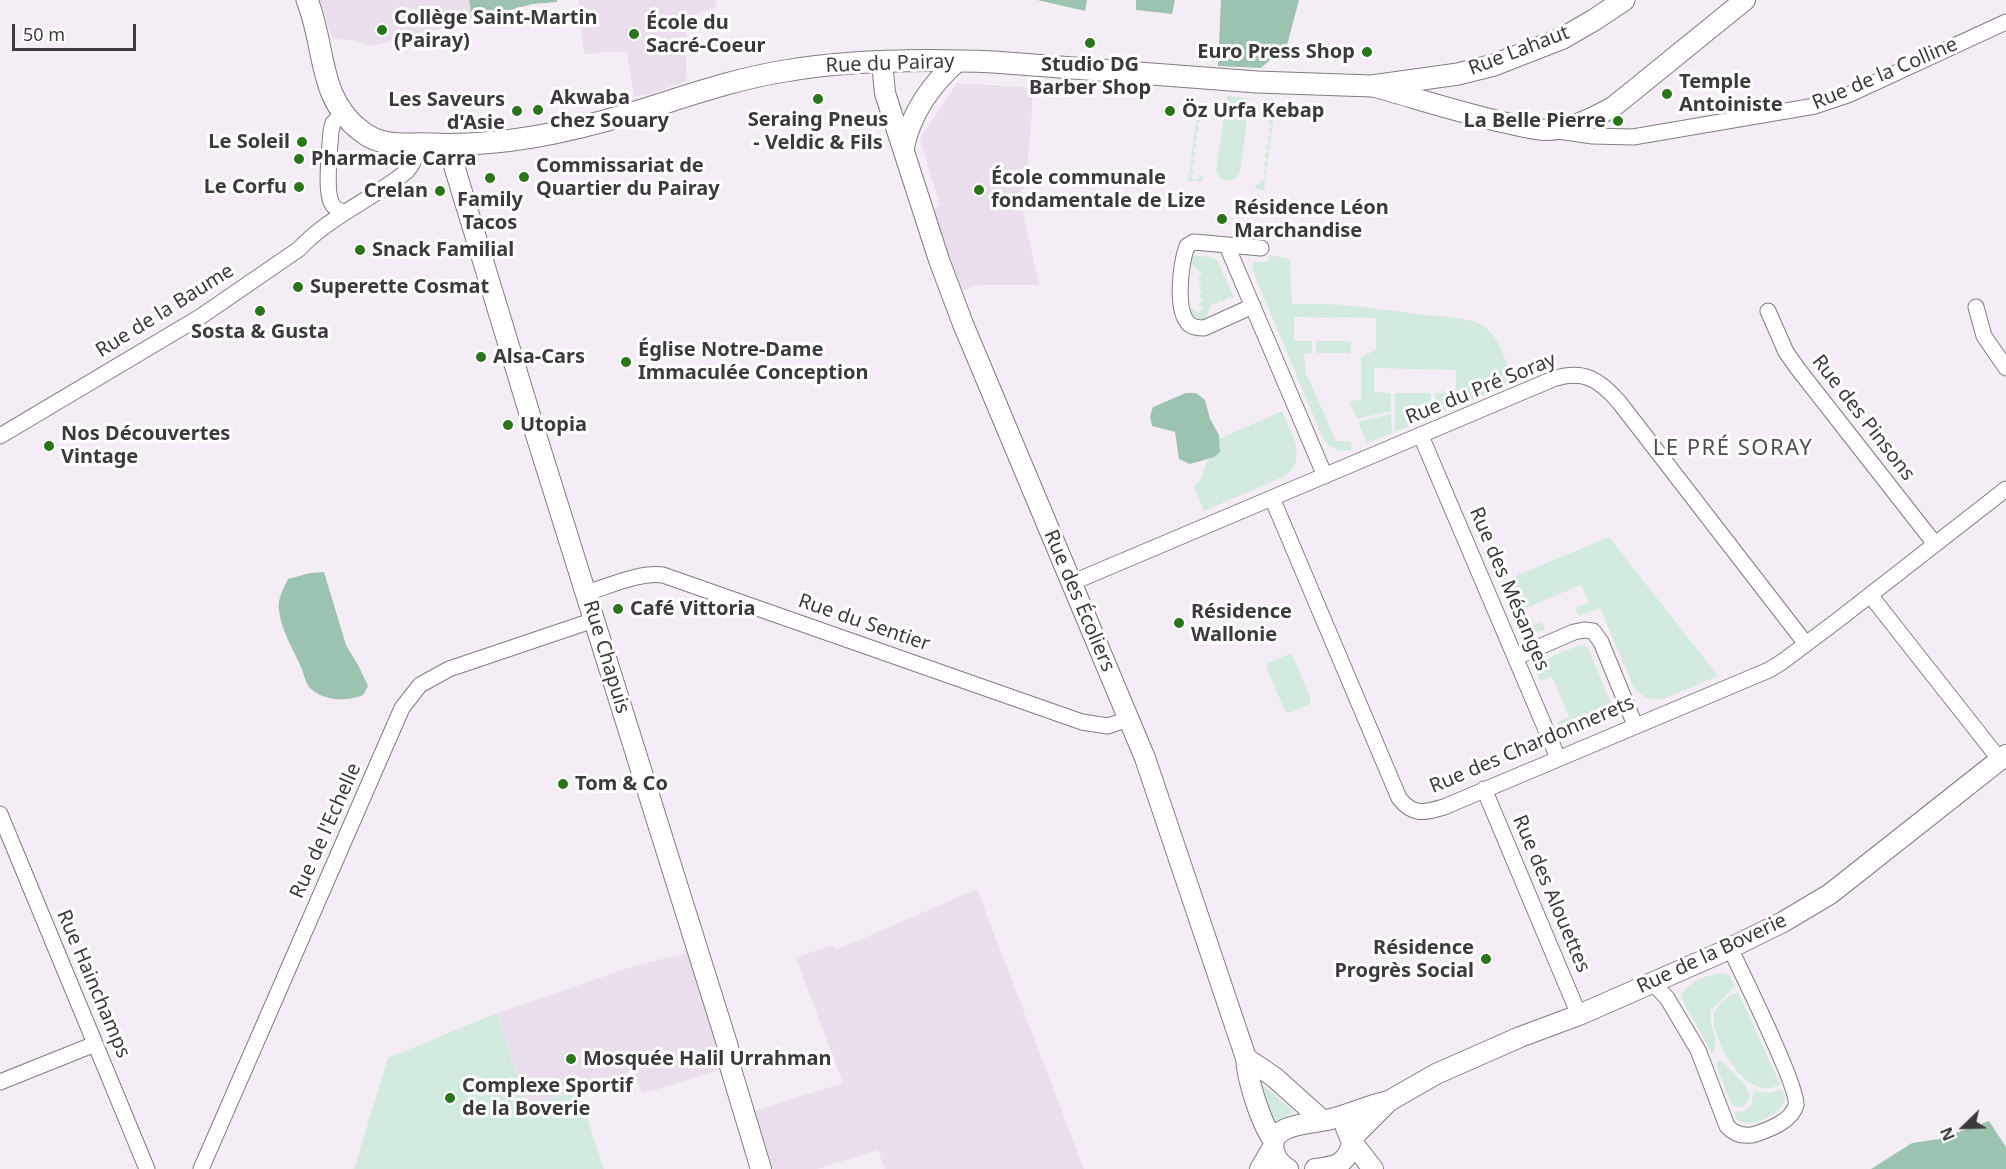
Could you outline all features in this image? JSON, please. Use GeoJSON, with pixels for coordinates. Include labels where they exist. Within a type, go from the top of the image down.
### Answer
{"type":"FeatureCollection","features":[{"type":"Feature","properties":{"kind":"main road","name":"Rue du Pairay"},"geometry":{"type":"LineString","coordinates":[[307,0],[328,87],[334,102],[342,114],[363,134],[386,143],[448,146],[490,144],[564,132],[743,80],[816,66],[882,62],[1019,63],[1257,82],[1372,86]]}},
{"type":"Feature","properties":{"kind":"main road","name":"Rue Lahaut"},"geometry":{"type":"LineString","coordinates":[[1372,86],[1472,72],[1532,51],[1573,32],[1623,0]]}},
{"type":"Feature","properties":{"kind":"street","name":"Rue de la Colline"},"geometry":{"type":"LineString","coordinates":[[1546,130],[1589,119],[1613,107],[1745,0]]}},
{"type":"Feature","properties":{"kind":"street","name":"Rue de la Colline"},"geometry":{"type":"LineString","coordinates":[[1372,86],[1480,117],[1546,130],[1617,138],[1665,133],[1815,106],[1848,95],[2006,22]]}},
{"type":"Feature","properties":{"kind":"street"},"geometry":{"type":"LineString","coordinates":[[904,147],[910,123],[918,108],[938,80],[958,61]]}},
{"type":"Feature","properties":{"kind":"street","name":"Rue des Écoliers"},"geometry":{"type":"LineString","coordinates":[[882,62],[885,93],[936,251],[963,324],[1161,803],[1246,1058],[1246,1070],[1273,1144]]}},
{"type":"Feature","properties":{"kind":"street"},"geometry":{"type":"LineString","coordinates":[[1418,80],[1412,88],[1413,92],[1432,103]]}},
{"type":"Feature","properties":{"kind":"street"},"geometry":{"type":"LineString","coordinates":[[1613,107],[1605,115],[1603,121],[1607,130],[1617,138]]}},
{"type":"Feature","properties":{"kind":"street"},"geometry":{"type":"LineString","coordinates":[[342,114],[333,123],[331,131],[329,194],[334,207],[346,213]]}},
{"type":"Feature","properties":{"kind":"street","name":"Rue de la Baume"},"geometry":{"type":"LineString","coordinates":[[0,436],[200,317],[299,249],[305,241],[407,171],[413,164],[417,144]]}},
{"type":"Feature","properties":{"kind":"street","name":"Rue Chapuis"},"geometry":{"type":"LineString","coordinates":[[448,146],[728,1047],[730,1066],[761,1169]]}},
{"type":"Feature","properties":{"kind":"street"},"geometry":{"type":"LineString","coordinates":[[1253,306],[1204,328],[1195,328],[1188,323],[1182,306],[1180,286],[1183,262],[1187,246],[1194,242],[1261,248]]}},
{"type":"Feature","properties":{"kind":"street"},"geometry":{"type":"LineString","coordinates":[[1227,246],[1325,476]]}},
{"type":"Feature","properties":{"kind":"street"},"geometry":{"type":"LineString","coordinates":[[1976,307],[1984,336],[2006,368]]}},
{"type":"Feature","properties":{"kind":"street","name":"Rue des Pinsons"},"geometry":{"type":"LineString","coordinates":[[1768,311],[1786,352],[1935,544]]}},
{"type":"Feature","properties":{"kind":"street","name":"Rue du Pré Soray"},"geometry":{"type":"LineString","coordinates":[[1071,583],[1564,375],[1577,375],[1590,377],[1600,382],[1619,402],[1806,644]]}},
{"type":"Feature","properties":{"kind":"street","name":"Rue des Mésanges"},"geometry":{"type":"LineString","coordinates":[[1421,436],[1558,758]]}},
{"type":"Feature","properties":{"kind":"street","name":"Rue des Chardonnerets"},"geometry":{"type":"LineString","coordinates":[[1272,498],[1394,787],[1405,806],[1420,812],[1431,811],[1769,670],[2006,489]]}},
{"type":"Feature","properties":{"kind":"street","name":"Rue du Sentier"},"geometry":{"type":"LineString","coordinates":[[586,593],[652,574],[663,575],[1082,722],[1108,726],[1128,719]]}},
{"type":"Feature","properties":{"kind":"street"},"geometry":{"type":"LineString","coordinates":[[1870,595],[2003,758]]}},
{"type":"Feature","properties":{"kind":"street","name":"Rue de l'Echelle"},"geometry":{"type":"LineString","coordinates":[[201,1169],[402,708],[410,695],[420,685],[449,669],[594,620]]}},
{"type":"Feature","properties":{"kind":"street"},"geometry":{"type":"LineString","coordinates":[[1516,657],[1574,632],[1584,630],[1593,632],[1601,642],[1635,726]]}},
{"type":"Feature","properties":{"kind":"street","name":"Rue de la Boverie"},"geometry":{"type":"LineString","coordinates":[[1315,1169],[1339,1163],[1348,1156],[1352,1140],[1389,1101],[1436,1074],[1480,1054],[1579,1016],[1730,948],[1783,922],[1830,894],[2003,758]]}},
{"type":"Feature","properties":{"kind":"street","name":"Rue des Alouettes"},"geometry":{"type":"LineString","coordinates":[[1484,789],[1579,1016]]}},
{"type":"Feature","properties":{"kind":"street","name":"Rue Hainchamps"},"geometry":{"type":"LineString","coordinates":[[0,814],[147,1169]]}},
{"type":"Feature","properties":{"kind":"street"},"geometry":{"type":"LineString","coordinates":[[1652,982],[1667,998],[1698,1050],[1727,1126],[1732,1131],[1747,1136],[1766,1129],[1786,1120],[1796,1107],[1796,1099],[1783,1064],[1730,948]]}},
{"type":"Feature","properties":{"kind":"street"},"geometry":{"type":"LineString","coordinates":[[0,1082],[95,1044]]}},
{"type":"Feature","properties":{"kind":"street"},"geometry":{"type":"LineString","coordinates":[[1246,1058],[1267,1071],[1327,1120],[1344,1126],[1373,1169]]}},
{"type":"Feature","properties":{"kind":"street","name":"Rue de la Boverie"},"geometry":{"type":"LineString","coordinates":[[1260,1169],[1282,1131],[1292,1126],[1327,1120],[1365,1106],[1389,1101]]}},
{"type":"Feature","properties":{"kind":"street"},"geometry":{"type":"LineString","coordinates":[[1273,1144],[1279,1162],[1287,1169]]}},
{"type":"Feature","properties":{"kind":"shaded area","name":"Collège Saint-Martin (Pairay)"},"geometry":{"type":"Polygon","coordinates":[[[319,0],[469,0],[472,21],[371,46],[353,40],[333,39],[319,0]]]}},
{"type":"Feature","properties":{"kind":"shaded area","name":"École du Sacré-Coeur"},"geometry":{"type":"Polygon","coordinates":[[[578,0],[715,0],[717,7],[687,17],[686,81],[654,93],[634,97],[627,51],[584,54],[578,0]]]}},
{"type":"Feature","properties":{"kind":"shaded area","name":"École communale fondamentale de Lize"},"geometry":{"type":"Polygon","coordinates":[[[957,83],[1032,88],[1026,186],[1019,193],[1039,285],[978,285],[962,290],[933,210],[940,205],[920,139],[957,83]]]}},
{"type":"Feature","properties":{"kind":"shaded area"},"geometry":{"type":"Polygon","coordinates":[[[977,889],[1084,1169],[885,1169],[878,1150],[817,1169],[773,1169],[754,1111],[843,1083],[796,958],[831,945],[836,950],[977,889]]]}},
{"type":"Feature","properties":{"kind":"shaded area"},"geometry":{"type":"Polygon","coordinates":[[[690,952],[719,1048],[719,1070],[642,1094],[634,1071],[527,1107],[497,1013],[634,966],[690,952]]]}},
{"type":"Feature","properties":{"kind":"green space"},"geometry":{"type":"Polygon","coordinates":[[[469,0],[557,0],[557,2],[532,4],[472,21],[469,0]]]}},
{"type":"Feature","properties":{"kind":"green space"},"geometry":{"type":"Polygon","coordinates":[[[1037,0],[1087,0],[1085,11],[1037,0]]]}},
{"type":"Feature","properties":{"kind":"green space"},"geometry":{"type":"Polygon","coordinates":[[[1136,0],[1175,0],[1172,14],[1136,10],[1136,0]]]}},
{"type":"Feature","properties":{"kind":"green space"},"geometry":{"type":"Polygon","coordinates":[[[1221,0],[1299,0],[1287,45],[1261,68],[1218,66],[1221,0]]]}},
{"type":"Feature","properties":{"kind":"green space"},"geometry":{"type":"Polygon","coordinates":[[[1227,96],[1248,98],[1249,104],[1240,171],[1236,178],[1228,181],[1220,178],[1216,171],[1227,96]]]}},
{"type":"Feature","properties":{"kind":"green space"},"geometry":{"type":"Polygon","coordinates":[[[1263,99],[1276,100],[1266,177],[1263,172],[1267,168],[1263,164],[1268,160],[1264,155],[1269,151],[1265,147],[1270,143],[1267,138],[1271,134],[1268,130],[1272,126],[1268,121],[1273,118],[1270,113],[1274,109],[1270,104],[1261,109],[1263,99]]]}},
{"type":"Feature","properties":{"kind":"green space"},"geometry":{"type":"Polygon","coordinates":[[[1198,106],[1208,107],[1197,116],[1201,121],[1196,124],[1199,129],[1195,133],[1198,137],[1194,141],[1197,147],[1193,150],[1196,155],[1192,158],[1195,163],[1191,167],[1194,172],[1190,175],[1194,180],[1203,175],[1203,181],[1188,181],[1198,106]]]}},
{"type":"Feature","properties":{"kind":"green space"},"geometry":{"type":"Polygon","coordinates":[[[1266,177],[1264,191],[1254,188],[1266,177]]]}},
{"type":"Feature","properties":{"kind":"green space"},"geometry":{"type":"Polygon","coordinates":[[[1190,255],[1217,260],[1234,298],[1228,297],[1217,304],[1212,303],[1206,318],[1198,322],[1188,310],[1192,308],[1198,313],[1203,309],[1199,304],[1203,300],[1199,295],[1202,291],[1198,287],[1202,283],[1198,279],[1202,274],[1188,260],[1190,255]]]}},
{"type":"Feature","properties":{"kind":"green space"},"geometry":{"type":"Polygon","coordinates":[[[1269,255],[1290,261],[1292,304],[1359,306],[1458,318],[1481,325],[1496,340],[1514,382],[1456,406],[1456,370],[1374,368],[1374,392],[1391,393],[1391,411],[1357,419],[1349,401],[1361,400],[1361,357],[1376,350],[1376,318],[1294,317],[1294,341],[1312,341],[1312,353],[1304,354],[1306,375],[1336,441],[1350,441],[1353,449],[1344,451],[1335,449],[1322,436],[1252,269],[1254,262],[1268,262],[1269,255]]]}},
{"type":"Feature","properties":{"kind":"green space"},"geometry":{"type":"Polygon","coordinates":[[[1316,341],[1351,341],[1351,353],[1316,353],[1316,341]]]}},
{"type":"Feature","properties":{"kind":"green space"},"geometry":{"type":"Polygon","coordinates":[[[1186,393],[1196,393],[1205,400],[1210,419],[1219,435],[1220,452],[1214,457],[1190,464],[1179,459],[1175,432],[1152,426],[1150,416],[1153,407],[1186,393]]]}},
{"type":"Feature","properties":{"kind":"green space"},"geometry":{"type":"Polygon","coordinates":[[[1395,393],[1431,393],[1431,417],[1395,432],[1395,393]]]}},
{"type":"Feature","properties":{"kind":"green space"},"geometry":{"type":"Polygon","coordinates":[[[1435,393],[1452,393],[1452,408],[1435,415],[1435,393]]]}},
{"type":"Feature","properties":{"kind":"green space"},"geometry":{"type":"Polygon","coordinates":[[[1282,411],[1296,445],[1296,462],[1292,469],[1285,476],[1204,511],[1194,486],[1200,481],[1208,459],[1220,452],[1219,439],[1282,411]]]}},
{"type":"Feature","properties":{"kind":"green space"},"geometry":{"type":"Polygon","coordinates":[[[1391,414],[1392,433],[1367,443],[1358,422],[1391,414]]]}},
{"type":"Feature","properties":{"kind":"green space"},"geometry":{"type":"Polygon","coordinates":[[[1609,537],[1718,676],[1664,699],[1646,698],[1634,688],[1600,608],[1579,616],[1575,608],[1589,602],[1581,585],[1521,610],[1528,627],[1542,622],[1545,630],[1535,632],[1519,625],[1509,610],[1499,583],[1609,537]]]}},
{"type":"Feature","properties":{"kind":"green space"},"geometry":{"type":"Polygon","coordinates":[[[324,572],[346,645],[368,686],[363,695],[357,697],[328,698],[310,688],[282,625],[279,602],[288,579],[324,572]]]}},
{"type":"Feature","properties":{"kind":"green space"},"geometry":{"type":"Polygon","coordinates":[[[1580,645],[1588,648],[1611,703],[1611,714],[1603,724],[1573,734],[1564,731],[1557,722],[1569,717],[1552,677],[1540,681],[1539,673],[1546,661],[1580,645]]]}},
{"type":"Feature","properties":{"kind":"green space"},"geometry":{"type":"Polygon","coordinates":[[[1289,654],[1293,656],[1311,700],[1310,704],[1289,713],[1285,711],[1266,667],[1268,663],[1289,654]]]}},
{"type":"Feature","properties":{"kind":"green space"},"geometry":{"type":"Polygon","coordinates":[[[1723,973],[1730,976],[1735,986],[1711,1010],[1715,1038],[1712,1054],[1681,997],[1693,983],[1711,975],[1723,973]]]}},
{"type":"Feature","properties":{"kind":"green space"},"geometry":{"type":"Polygon","coordinates":[[[1738,992],[1780,1084],[1768,1088],[1756,1086],[1744,1078],[1725,1053],[1718,1038],[1714,1013],[1724,1000],[1738,992]]]}},
{"type":"Feature","properties":{"kind":"green space","name":"Complexe Sportif de la Boverie"},"geometry":{"type":"Polygon","coordinates":[[[497,1013],[527,1107],[578,1090],[604,1169],[354,1169],[388,1058],[497,1013]]]}},
{"type":"Feature","properties":{"kind":"green space"},"geometry":{"type":"Polygon","coordinates":[[[1721,1060],[1745,1085],[1749,1093],[1749,1099],[1743,1107],[1731,1104],[1716,1064],[1721,1060]]]}},
{"type":"Feature","properties":{"kind":"green space"},"geometry":{"type":"Polygon","coordinates":[[[1261,1083],[1292,1110],[1294,1112],[1275,1123],[1261,1083]]]}},
{"type":"Feature","properties":{"kind":"green space"},"geometry":{"type":"Polygon","coordinates":[[[1754,1091],[1770,1093],[1783,1091],[1785,1101],[1771,1116],[1749,1123],[1736,1119],[1735,1112],[1744,1111],[1751,1106],[1754,1091]]]}},
{"type":"Feature","properties":{"kind":"green space"},"geometry":{"type":"Polygon","coordinates":[[[1989,1121],[2006,1147],[2006,1169],[1871,1169],[1912,1143],[1939,1139],[1989,1121]]]}},
{"type":"Feature","properties":{"kind":"place","name":"Collège Saint-Martin (Pairay)"},"geometry":{"type":"Point","coordinates":[382,30]}},
{"type":"Feature","properties":{"kind":"place","name":"École du Sacré-Coeur"},"geometry":{"type":"Point","coordinates":[634,34]}},
{"type":"Feature","properties":{"kind":"place","name":"Studio DG Barber Shop"},"geometry":{"type":"Point","coordinates":[1090,43]}},
{"type":"Feature","properties":{"kind":"place","name":"Euro Press Shop"},"geometry":{"type":"Point","coordinates":[1367,52]}},
{"type":"Feature","properties":{"kind":"place","name":"Temple Antoiniste"},"geometry":{"type":"Point","coordinates":[1667,94]}},
{"type":"Feature","properties":{"kind":"place","name":"Seraing Pneus - Veldic & Fils"},"geometry":{"type":"Point","coordinates":[818,99]}},
{"type":"Feature","properties":{"kind":"place","name":"Akwaba chez Souary"},"geometry":{"type":"Point","coordinates":[538,110]}},
{"type":"Feature","properties":{"kind":"place","name":"Les Saveurs d'Asie"},"geometry":{"type":"Point","coordinates":[517,111]}},
{"type":"Feature","properties":{"kind":"place","name":"Öz Urfa Kebap"},"geometry":{"type":"Point","coordinates":[1170,111]}},
{"type":"Feature","properties":{"kind":"place","name":"La Belle Pierre"},"geometry":{"type":"Point","coordinates":[1618,121]}},
{"type":"Feature","properties":{"kind":"place","name":"Le Soleil"},"geometry":{"type":"Point","coordinates":[302,142]}},
{"type":"Feature","properties":{"kind":"place","name":"Pharmacie Carra"},"geometry":{"type":"Point","coordinates":[299,159]}},
{"type":"Feature","properties":{"kind":"place","name":"Commissariat de Quartier du Pairay"},"geometry":{"type":"Point","coordinates":[524,177]}},
{"type":"Feature","properties":{"kind":"place","name":"Family Tacos"},"geometry":{"type":"Point","coordinates":[490,178]}},
{"type":"Feature","properties":{"kind":"place","name":"Le Corfu"},"geometry":{"type":"Point","coordinates":[299,187]}},
{"type":"Feature","properties":{"kind":"place","name":"École communale fondamentale de Lize"},"geometry":{"type":"Point","coordinates":[979,190]}},
{"type":"Feature","properties":{"kind":"place","name":"Crelan"},"geometry":{"type":"Point","coordinates":[440,191]}},
{"type":"Feature","properties":{"kind":"place","name":"Résidence Léon Marchandise"},"geometry":{"type":"Point","coordinates":[1222,219]}},
{"type":"Feature","properties":{"kind":"place","name":"Snack Familial"},"geometry":{"type":"Point","coordinates":[360,250]}},
{"type":"Feature","properties":{"kind":"place","name":"Superette Cosmat"},"geometry":{"type":"Point","coordinates":[298,287]}},
{"type":"Feature","properties":{"kind":"place","name":"Sosta & Gusta"},"geometry":{"type":"Point","coordinates":[260,311]}},
{"type":"Feature","properties":{"kind":"place","name":"Alsa-Cars"},"geometry":{"type":"Point","coordinates":[481,357]}},
{"type":"Feature","properties":{"kind":"place","name":"Église Notre-Dame Immaculée Conception"},"geometry":{"type":"Point","coordinates":[626,362]}},
{"type":"Feature","properties":{"kind":"place","name":"Utopia"},"geometry":{"type":"Point","coordinates":[508,425]}},
{"type":"Feature","properties":{"kind":"place","name":"Nos Découvertes Vintage"},"geometry":{"type":"Point","coordinates":[49,446]}},
{"type":"Feature","properties":{"kind":"place","name":"Café Vittoria"},"geometry":{"type":"Point","coordinates":[618,609]}},
{"type":"Feature","properties":{"kind":"place","name":"Résidence Wallonie"},"geometry":{"type":"Point","coordinates":[1179,623]}},
{"type":"Feature","properties":{"kind":"place","name":"Tom & Co"},"geometry":{"type":"Point","coordinates":[563,784]}},
{"type":"Feature","properties":{"kind":"place","name":"Résidence Progrès Social"},"geometry":{"type":"Point","coordinates":[1486,959]}},
{"type":"Feature","properties":{"kind":"place","name":"Mosquée Halil Urrahman"},"geometry":{"type":"Point","coordinates":[571,1059]}},
{"type":"Feature","properties":{"kind":"place","name":"Complexe Sportif de la Boverie"},"geometry":{"type":"Point","coordinates":[450,1098]}},
{"type":"Feature","properties":{"kind":"district","name":"LE PRÉ SORAY"},"geometry":{"type":"Point","coordinates":[1733,449]}}]}
